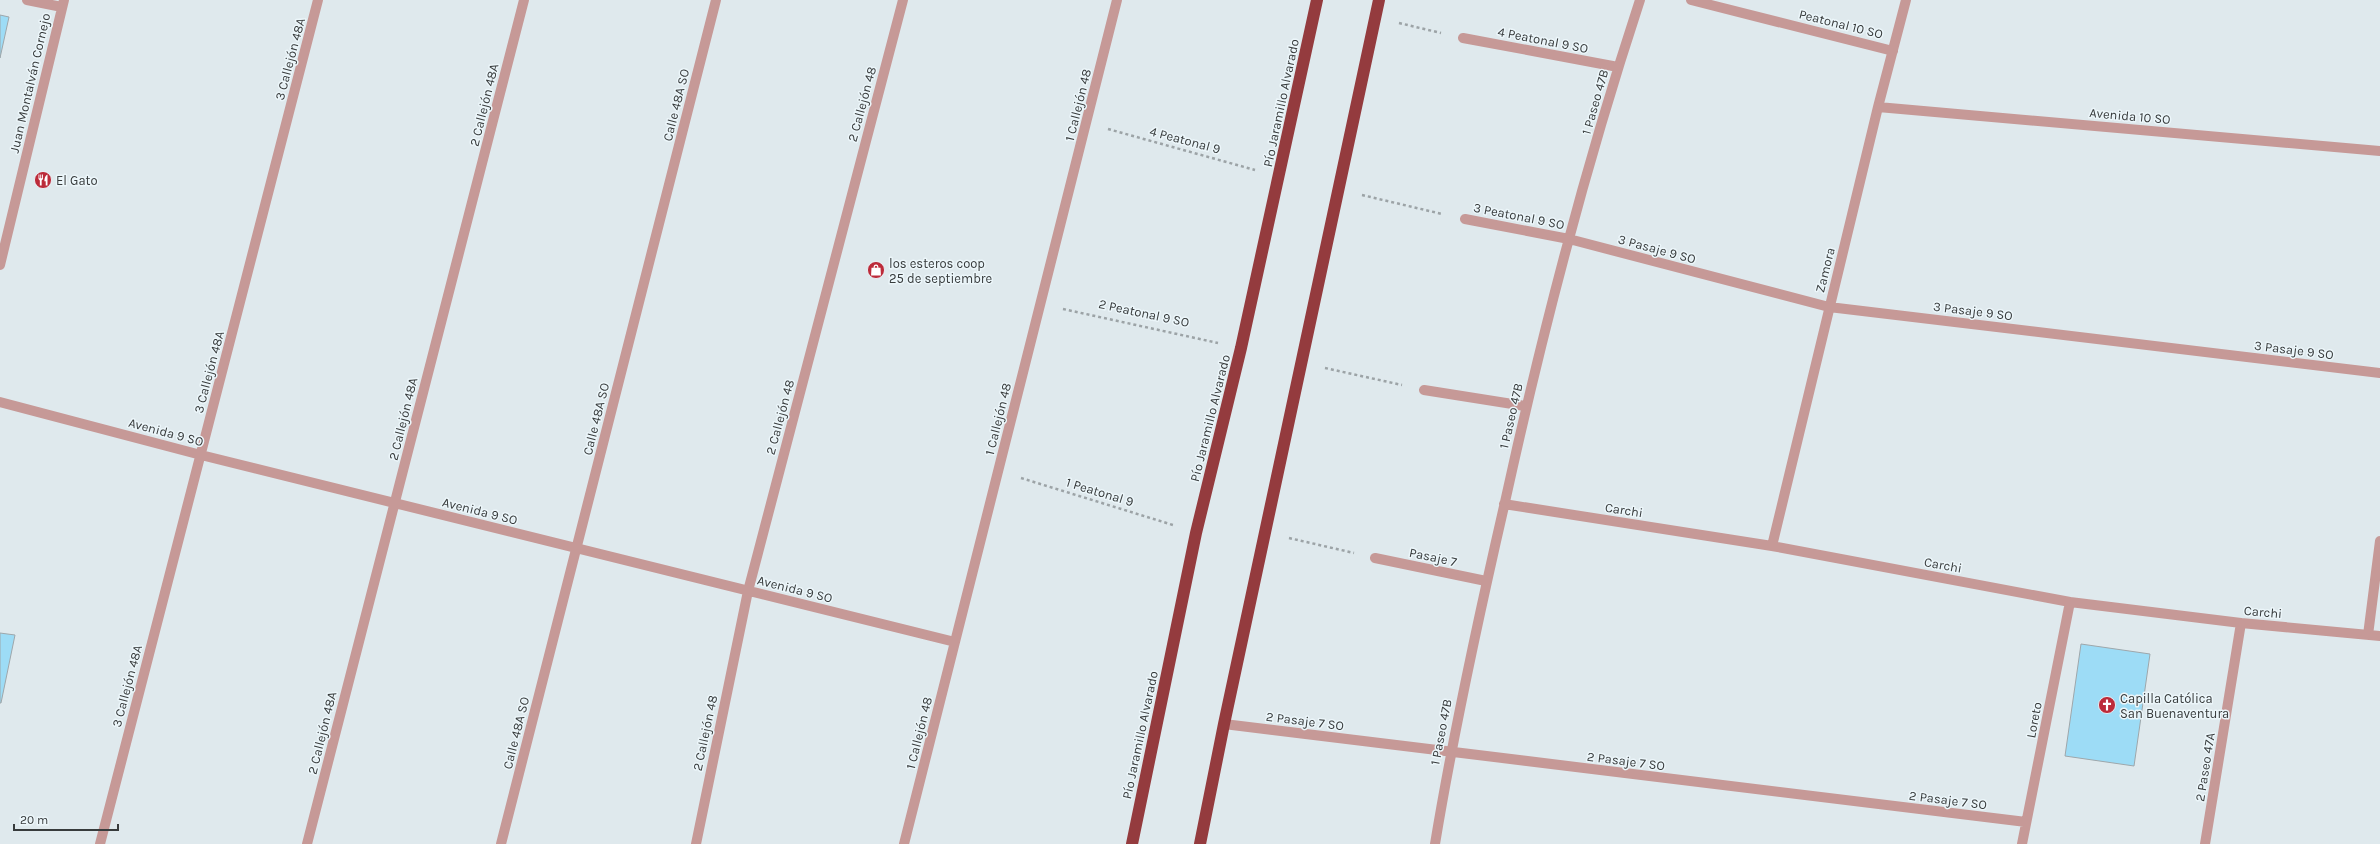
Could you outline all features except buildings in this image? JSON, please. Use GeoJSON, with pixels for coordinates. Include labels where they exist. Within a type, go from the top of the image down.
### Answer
{"type":"FeatureCollection","features":[{"type":"Feature","properties":{"kind":"highway","name":"Pío Jaramillo Alvarado"},"geometry":{"type":"LineString","coordinates":[[1132,844],[1196,533],[1241,348],[1318,0]]}},
{"type":"Feature","properties":{"kind":"highway"},"geometry":{"type":"LineString","coordinates":[[1200,844],[1224,724],[1379,0]]}},
{"type":"Feature","properties":{"kind":"street"},"geometry":{"type":"LineString","coordinates":[[27,0],[63,4]]}},
{"type":"Feature","properties":{"kind":"street","name":"3 Callejón 48A"},"geometry":{"type":"LineString","coordinates":[[100,844],[318,0]]}},
{"type":"Feature","properties":{"kind":"street","name":"2 Callejón 48A"},"geometry":{"type":"LineString","coordinates":[[307,844],[524,0]]}},
{"type":"Feature","properties":{"kind":"street","name":"Calle 48A SO"},"geometry":{"type":"LineString","coordinates":[[501,844],[716,0]]}},
{"type":"Feature","properties":{"kind":"street","name":"2 Callejón 48"},"geometry":{"type":"LineString","coordinates":[[696,844],[748,591],[903,0]]}},
{"type":"Feature","properties":{"kind":"street","name":"1 Callejón 48"},"geometry":{"type":"LineString","coordinates":[[904,844],[1118,0]]}},
{"type":"Feature","properties":{"kind":"street","name":"1 Paseo 47B"},"geometry":{"type":"LineString","coordinates":[[1435,844],[1450,753],[1486,581],[1526,406],[1569,239],[1618,67],[1640,0]]}},
{"type":"Feature","properties":{"kind":"street","name":"Peatonal 10 SO"},"geometry":{"type":"LineString","coordinates":[[1691,0],[1893,51]]}},
{"type":"Feature","properties":{"kind":"street","name":"Zamora"},"geometry":{"type":"LineString","coordinates":[[1772,546],[1878,107],[1906,0]]}},
{"type":"Feature","properties":{"kind":"street","name":"Juan Montalván Cornejo"},"geometry":{"type":"LineString","coordinates":[[0,265],[63,4]]}},
{"type":"Feature","properties":{"kind":"street","name":"4 Peatonal 9 SO"},"geometry":{"type":"LineString","coordinates":[[1463,38],[1618,67]]}},
{"type":"Feature","properties":{"kind":"street","name":"Avenida 10 SO"},"geometry":{"type":"LineString","coordinates":[[1878,107],[2380,150]]}},
{"type":"Feature","properties":{"kind":"street","name":"3 Peatonal 9 SO"},"geometry":{"type":"LineString","coordinates":[[1465,219],[1569,239]]}},
{"type":"Feature","properties":{"kind":"street","name":"3 Pasaje 9 SO"},"geometry":{"type":"LineString","coordinates":[[1569,239],[1829,307],[2380,373]]}},
{"type":"Feature","properties":{"kind":"street"},"geometry":{"type":"LineString","coordinates":[[1424,390],[1526,406]]}},
{"type":"Feature","properties":{"kind":"street","name":"Avenida 9 SO"},"geometry":{"type":"LineString","coordinates":[[0,402],[201,455],[955,642]]}},
{"type":"Feature","properties":{"kind":"street","name":"Carchi"},"geometry":{"type":"LineString","coordinates":[[1504,504],[1772,546],[2070,602],[2241,623],[2380,636]]}},
{"type":"Feature","properties":{"kind":"street"},"geometry":{"type":"LineString","coordinates":[[2368,635],[2380,541]]}},
{"type":"Feature","properties":{"kind":"street","name":"Pasaje 7"},"geometry":{"type":"LineString","coordinates":[[1375,558],[1486,581]]}},
{"type":"Feature","properties":{"kind":"street","name":"Loreto"},"geometry":{"type":"LineString","coordinates":[[2022,844],[2070,602]]}},
{"type":"Feature","properties":{"kind":"street","name":"2 Paseo 47A"},"geometry":{"type":"LineString","coordinates":[[2205,844],[2241,623]]}},
{"type":"Feature","properties":{"kind":"street","name":"2 Pasaje 7 SO"},"geometry":{"type":"LineString","coordinates":[[1224,724],[1450,753],[2026,822]]}},
{"type":"Feature","properties":{"kind":"path"},"geometry":{"type":"LineString","coordinates":[[1375,17],[1463,38]]}},
{"type":"Feature","properties":{"kind":"path","name":"4 Peatonal 9"},"geometry":{"type":"LineString","coordinates":[[1086,123],[1279,177]]}},
{"type":"Feature","properties":{"kind":"path"},"geometry":{"type":"LineString","coordinates":[[1338,189],[1465,219]]}},
{"type":"Feature","properties":{"kind":"path","name":"2 Peatonal 9 SO"},"geometry":{"type":"LineString","coordinates":[[1041,304],[1241,348]]}},
{"type":"Feature","properties":{"kind":"path"},"geometry":{"type":"LineString","coordinates":[[1301,363],[1424,390]]}},
{"type":"Feature","properties":{"kind":"path","name":"1 Peatonal 9"},"geometry":{"type":"LineString","coordinates":[[998,470],[1196,533]]}},
{"type":"Feature","properties":{"kind":"path"},"geometry":{"type":"LineString","coordinates":[[1265,533],[1375,558]]}},
{"type":"Feature","properties":{"kind":"place","name":"El Gato"},"geometry":{"type":"Point","coordinates":[43,180]}},
{"type":"Feature","properties":{"kind":"place","name":"los esteros coop 25 de septiembre"},"geometry":{"type":"Point","coordinates":[876,270]}},
{"type":"Feature","properties":{"kind":"place","name":"Capilla Católica San Buenaventura"},"geometry":{"type":"Point","coordinates":[2107,705]}}]}
